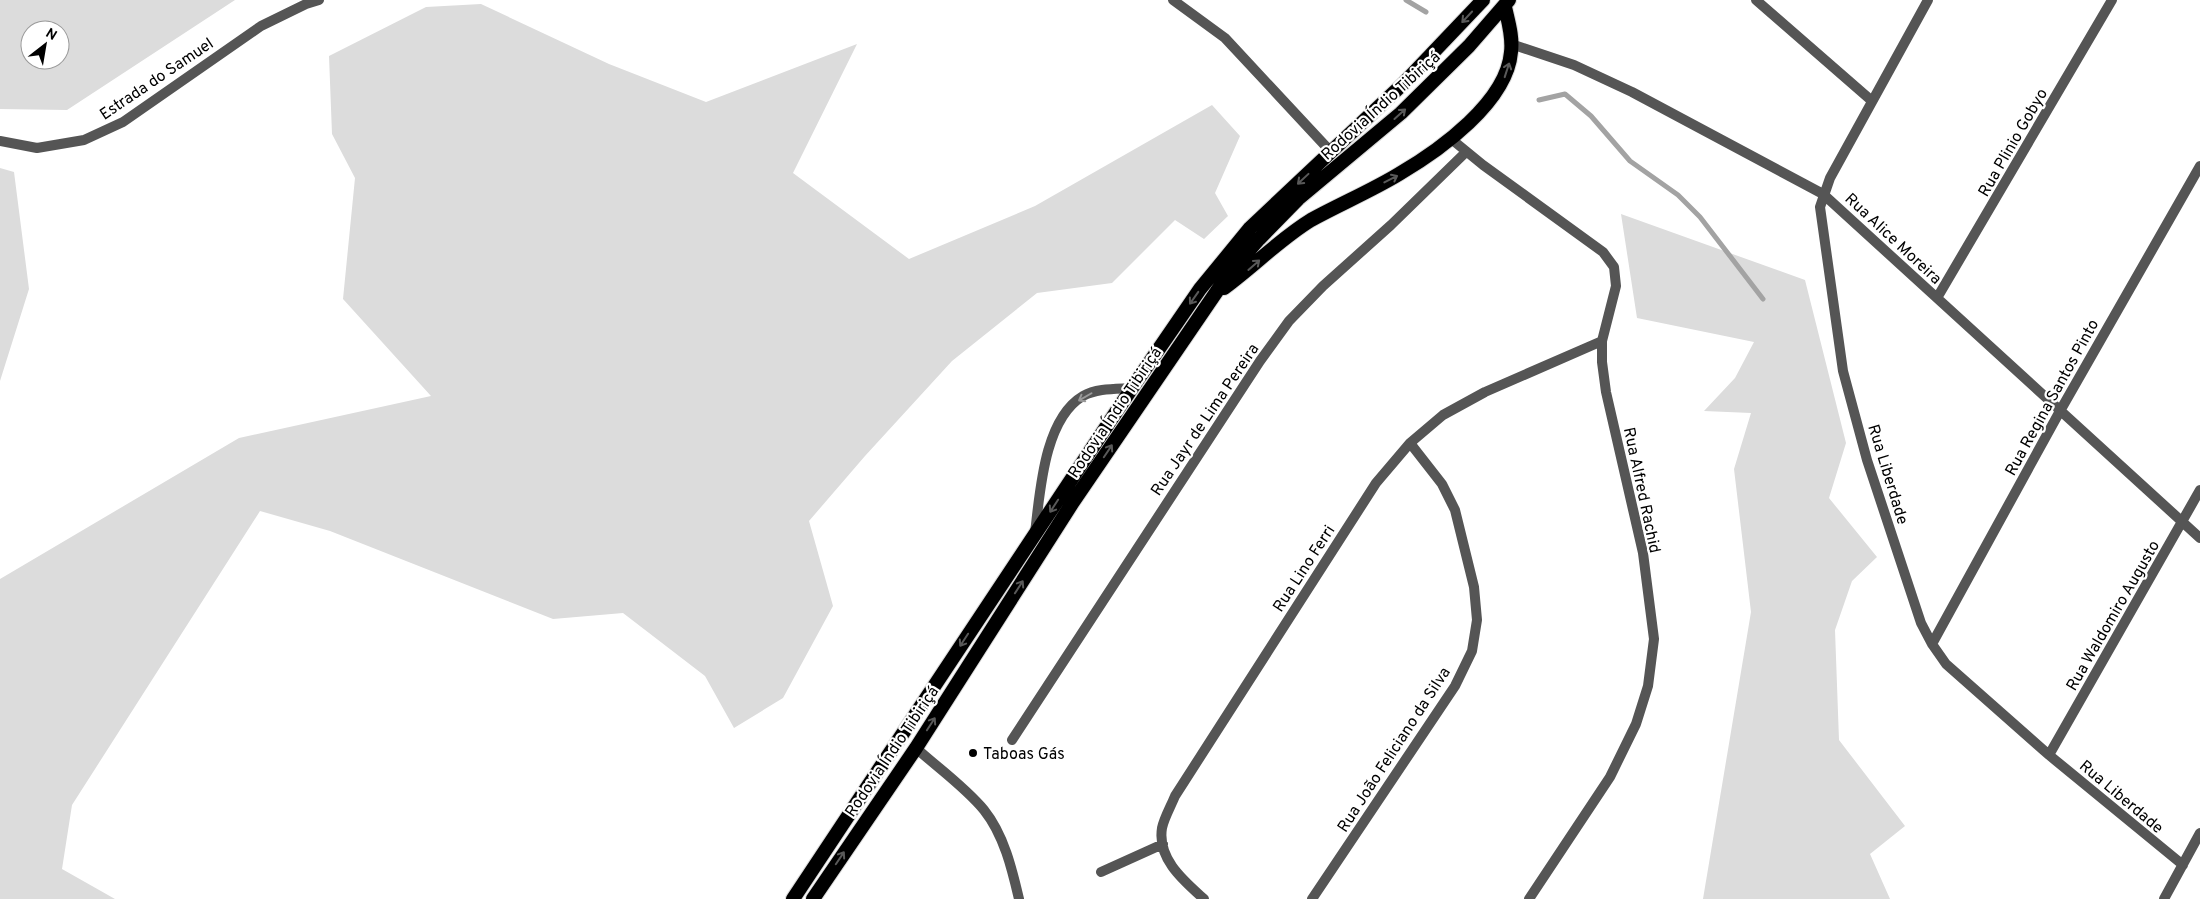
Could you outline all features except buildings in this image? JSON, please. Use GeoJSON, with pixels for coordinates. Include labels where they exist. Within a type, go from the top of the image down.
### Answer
{"type":"FeatureCollection","features":[{"type":"Feature","properties":{"kind":"highway","name":"Rodovia Índio Tibiriçá"},"geometry":{"type":"LineString","coordinates":[[792,899],[1200,289],[1250,228],[1332,153],[1404,83],[1483,0]]}},
{"type":"Feature","properties":{"kind":"highway","name":"Rodovia Índio Tibiriçá"},"geometry":{"type":"LineString","coordinates":[[813,899],[916,748],[1073,502],[1230,272],[1298,199],[1401,113],[1470,46],[1507,3]]}},
{"type":"Feature","properties":{"kind":"highway"},"geometry":{"type":"LineString","coordinates":[[1215,294],[1310,221],[1400,174],[1480,114],[1499,90],[1512,52],[1507,3]]}},
{"type":"Feature","properties":{"kind":"street","name":"Estrada do Samuel"},"geometry":{"type":"LineString","coordinates":[[0,141],[37,148],[84,140],[123,122],[261,26],[306,4],[319,0]]}},
{"type":"Feature","properties":{"kind":"street"},"geometry":{"type":"LineString","coordinates":[[1173,0],[1225,38],[1332,153]]}},
{"type":"Feature","properties":{"kind":"street"},"geometry":{"type":"LineString","coordinates":[[1756,0],[1872,101]]}},
{"type":"Feature","properties":{"kind":"street","name":"Rua Liberdade"},"geometry":{"type":"LineString","coordinates":[[1928,0],[1823,194],[1820,207],[1843,371],[1867,460],[1921,624],[1946,664],[2049,755],[2183,865]]}},
{"type":"Feature","properties":{"kind":"street","name":"Rua Plinio Gobyo"},"geometry":{"type":"LineString","coordinates":[[1937,298],[2112,0]]}},
{"type":"Feature","properties":{"kind":"street","name":"Rua Alice Moreira"},"geometry":{"type":"LineString","coordinates":[[1511,44],[1574,65],[1632,92],[1823,194],[2200,538]]}},
{"type":"Feature","properties":{"kind":"street","name":"Rua Alfred Rachid"},"geometry":{"type":"LineString","coordinates":[[1450,138],[1466,152],[1603,252],[1614,267],[1616,286],[1602,341],[1602,362],[1606,392],[1643,553],[1654,639],[1648,686],[1636,724],[1610,777],[1529,899]]}},
{"type":"Feature","properties":{"kind":"street","name":"Rua Jayr de Lima Pereira"},"geometry":{"type":"LineString","coordinates":[[1012,740],[1260,361],[1289,321],[1323,286],[1391,225],[1466,152]]}},
{"type":"Feature","properties":{"kind":"street","name":"Rua Regina Santos Pinto"},"geometry":{"type":"LineString","coordinates":[[1932,644],[2060,411],[2200,166]]}},
{"type":"Feature","properties":{"kind":"street","name":"Rua Lino Ferri"},"geometry":{"type":"LineString","coordinates":[[1204,899],[1178,876],[1164,853],[1162,829],[1176,796],[1376,483],[1410,443],[1443,415],[1485,392],[1602,341]]}},
{"type":"Feature","properties":{"kind":"street"},"geometry":{"type":"LineString","coordinates":[[1035,535],[1044,465],[1053,437],[1067,411],[1083,396],[1099,390],[1132,388]]}},
{"type":"Feature","properties":{"kind":"street","name":"Rua João Feliciano da Silva"},"geometry":{"type":"LineString","coordinates":[[1312,899],[1455,686],[1472,651],[1477,620],[1474,587],[1455,510],[1442,484],[1410,443]]}},
{"type":"Feature","properties":{"kind":"street","name":"Rua Waldomiro Augusto"},"geometry":{"type":"LineString","coordinates":[[2049,755],[2200,490]]}},
{"type":"Feature","properties":{"kind":"street"},"geometry":{"type":"LineString","coordinates":[[916,748],[984,810],[995,828],[1011,865],[1019,899]]}},
{"type":"Feature","properties":{"kind":"street"},"geometry":{"type":"LineString","coordinates":[[2164,899],[2200,835]]}},
{"type":"Feature","properties":{"kind":"street"},"geometry":{"type":"LineString","coordinates":[[1101,872],[1163,844]]}},
{"type":"Feature","properties":{"kind":"shaded area"},"geometry":{"type":"Polygon","coordinates":[[[0,0],[235,0],[67,110],[0,109],[0,0]]]}},
{"type":"Feature","properties":{"kind":"shaded area"},"geometry":{"type":"Polygon","coordinates":[[[481,4],[609,64],[706,102],[857,44],[793,173],[909,259],[1035,206],[1212,105],[1240,136],[1215,193],[1228,216],[1204,239],[1175,220],[1112,283],[1037,293],[952,361],[865,456],[809,521],[833,606],[783,698],[734,728],[705,676],[623,613],[553,619],[330,531],[260,511],[72,805],[62,869],[115,899],[0,899],[0,579],[239,438],[431,396],[343,299],[355,178],[332,134],[329,56],[426,7],[481,4]]]}},
{"type":"Feature","properties":{"kind":"shaded area"},"geometry":{"type":"Polygon","coordinates":[[[0,168],[14,172],[29,289],[0,381],[0,168]]]}},
{"type":"Feature","properties":{"kind":"shaded area"},"geometry":{"type":"Polygon","coordinates":[[[1621,214],[1805,280],[1846,443],[1829,498],[1877,557],[1852,581],[1835,630],[1839,740],[1905,826],[1870,854],[1890,899],[1703,899],[1751,612],[1734,469],[1751,413],[1704,411],[1735,378],[1754,342],[1637,318],[1621,214]]]}},
{"type":"Feature","properties":{"kind":"waterway"},"geometry":{"type":"LineString","coordinates":[[1406,0],[1426,12]]}},
{"type":"Feature","properties":{"kind":"waterway"},"geometry":{"type":"LineString","coordinates":[[1539,100],[1565,94],[1591,116],[1630,161],[1678,195],[1700,217],[1763,299]]}},
{"type":"Feature","properties":{"kind":"place","name":"Taboas Gás"},"geometry":{"type":"Point","coordinates":[973,753]}}]}
